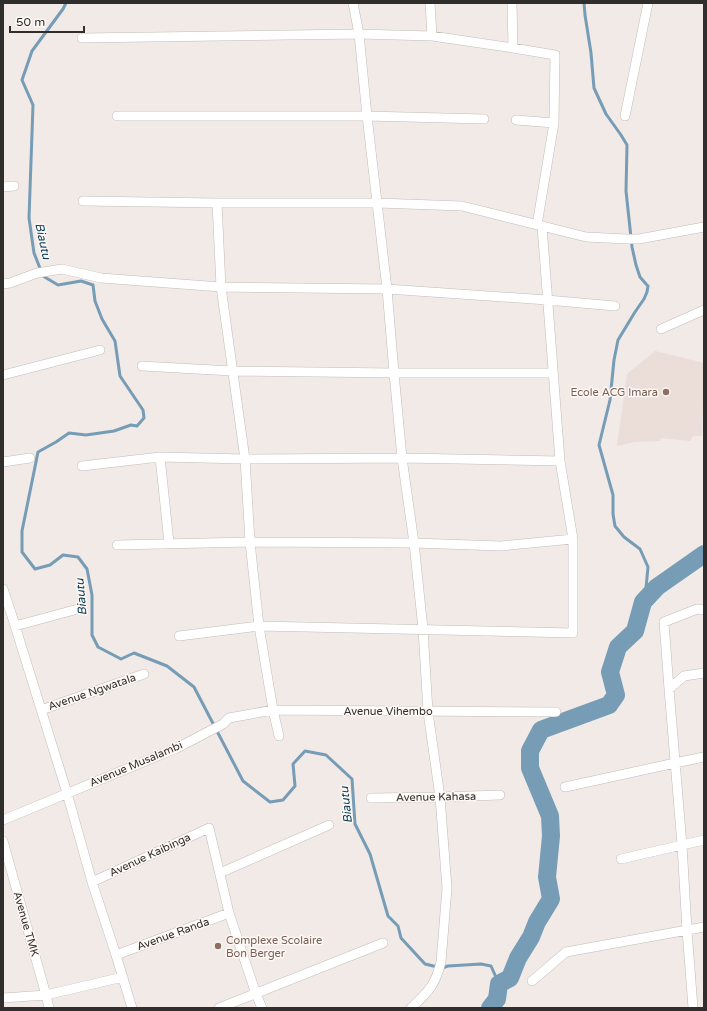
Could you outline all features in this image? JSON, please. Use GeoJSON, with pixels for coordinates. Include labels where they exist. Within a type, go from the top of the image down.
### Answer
{"type":"FeatureCollection","features":[{"type":"Feature","properties":{"kind":"street"},"geometry":{"type":"LineString","coordinates":[[353,3],[359,34],[367,116],[378,203],[402,458],[414,543],[423,629],[428,712],[440,797],[447,888],[441,962],[438,973],[433,986],[410,1008]]}},
{"type":"Feature","properties":{"kind":"street"},"geometry":{"type":"LineString","coordinates":[[430,3],[432,36]]}},
{"type":"Feature","properties":{"kind":"street"},"geometry":{"type":"LineString","coordinates":[[512,3],[513,48]]}},
{"type":"Feature","properties":{"kind":"street"},"geometry":{"type":"LineString","coordinates":[[625,116],[648,3]]}},
{"type":"Feature","properties":{"kind":"street"},"geometry":{"type":"LineString","coordinates":[[82,38],[359,34],[432,36],[555,55],[554,122],[539,225],[547,300],[560,461],[573,539],[573,633],[259,626],[179,636]]}},
{"type":"Feature","properties":{"kind":"street"},"geometry":{"type":"LineString","coordinates":[[117,116],[367,116],[484,119]]}},
{"type":"Feature","properties":{"kind":"street"},"geometry":{"type":"LineString","coordinates":[[516,120],[554,122]]}},
{"type":"Feature","properties":{"kind":"street"},"geometry":{"type":"LineString","coordinates":[[3,187],[14,186]]}},
{"type":"Feature","properties":{"kind":"street"},"geometry":{"type":"LineString","coordinates":[[83,201],[378,203],[462,206],[586,237],[627,239],[639,239],[704,227]]}},
{"type":"Feature","properties":{"kind":"street"},"geometry":{"type":"LineString","coordinates":[[218,203],[221,287],[245,459],[250,542],[259,626],[273,710],[279,736]]}},
{"type":"Feature","properties":{"kind":"street"},"geometry":{"type":"LineString","coordinates":[[3,284],[48,270],[62,269],[101,278],[221,287],[387,289],[615,306]]}},
{"type":"Feature","properties":{"kind":"street"},"geometry":{"type":"LineString","coordinates":[[661,329],[704,310]]}},
{"type":"Feature","properties":{"kind":"street"},"geometry":{"type":"LineString","coordinates":[[3,375],[100,350]]}},
{"type":"Feature","properties":{"kind":"street"},"geometry":{"type":"LineString","coordinates":[[142,366],[232,371],[553,373]]}},
{"type":"Feature","properties":{"kind":"street"},"geometry":{"type":"LineString","coordinates":[[82,466],[160,457],[245,459],[402,458],[560,461]]}},
{"type":"Feature","properties":{"kind":"street"},"geometry":{"type":"LineString","coordinates":[[160,457],[169,543]]}},
{"type":"Feature","properties":{"kind":"street"},"geometry":{"type":"LineString","coordinates":[[3,462],[30,458]]}},
{"type":"Feature","properties":{"kind":"street"},"geometry":{"type":"LineString","coordinates":[[117,545],[250,542],[414,543],[501,546],[573,539]]}},
{"type":"Feature","properties":{"kind":"street"},"geometry":{"type":"LineString","coordinates":[[3,589],[7,617],[15,626],[67,793],[92,882],[132,1008]]}},
{"type":"Feature","properties":{"kind":"street"},"geometry":{"type":"LineString","coordinates":[[15,626],[78,609]]}},
{"type":"Feature","properties":{"kind":"street"},"geometry":{"type":"LineString","coordinates":[[693,1008],[682,845],[664,622],[697,609],[704,610]]}},
{"type":"Feature","properties":{"kind":"street"},"geometry":{"type":"LineString","coordinates":[[669,689],[684,676],[704,673]]}},
{"type":"Feature","properties":{"kind":"street","name":"Avenue Ngwatala"},"geometry":{"type":"LineString","coordinates":[[41,710],[144,674]]}},
{"type":"Feature","properties":{"kind":"street","name":"Avenue Vihembo"},"geometry":{"type":"LineString","coordinates":[[223,724],[229,718],[273,710],[556,712]]}},
{"type":"Feature","properties":{"kind":"street","name":"Avenue Musalambi"},"geometry":{"type":"LineString","coordinates":[[3,820],[177,748],[223,724]]}},
{"type":"Feature","properties":{"kind":"street"},"geometry":{"type":"LineString","coordinates":[[565,787],[675,762],[704,757]]}},
{"type":"Feature","properties":{"kind":"street","name":"Avenue Kahasa"},"geometry":{"type":"LineString","coordinates":[[371,798],[500,795]]}},
{"type":"Feature","properties":{"kind":"street"},"geometry":{"type":"LineString","coordinates":[[262,1008],[229,913],[220,873],[329,825]]}},
{"type":"Feature","properties":{"kind":"street","name":"Avenue Kaibinga"},"geometry":{"type":"LineString","coordinates":[[92,882],[209,828],[220,873]]}},
{"type":"Feature","properties":{"kind":"street"},"geometry":{"type":"LineString","coordinates":[[621,859],[704,840]]}},
{"type":"Feature","properties":{"kind":"street","name":"Avenue TMK"},"geometry":{"type":"LineString","coordinates":[[3,841],[49,1008]]}},
{"type":"Feature","properties":{"kind":"street","name":"Avenue Randa"},"geometry":{"type":"LineString","coordinates":[[116,955],[229,913]]}},
{"type":"Feature","properties":{"kind":"street"},"geometry":{"type":"LineString","coordinates":[[532,981],[566,952],[704,927]]}},
{"type":"Feature","properties":{"kind":"street"},"geometry":{"type":"LineString","coordinates":[[219,1008],[383,943]]}},
{"type":"Feature","properties":{"kind":"street"},"geometry":{"type":"LineString","coordinates":[[3,998],[46,995],[123,977]]}},
{"type":"Feature","properties":{"kind":"shaded area"},"geometry":{"type":"Polygon","coordinates":[[[655,351],[704,363],[702,436],[693,436],[690,441],[661,438],[660,441],[635,442],[617,446],[627,374],[655,351]]]}},
{"type":"Feature","properties":{"kind":"waterway","name":"Biautu"},"geometry":{"type":"LineString","coordinates":[[66,3],[32,51],[22,80],[33,105],[29,218],[34,253],[43,276],[58,285],[81,281],[93,285],[95,301],[102,319],[115,341],[120,376],[143,410],[144,418],[137,426],[131,425],[114,431],[86,435],[69,433],[38,452],[22,531],[22,552],[35,569],[50,565],[63,555],[78,557],[87,569],[92,595],[92,635],[98,647],[121,659],[134,653],[167,666],[194,687],[243,781],[270,802],[283,800],[295,786],[293,764],[305,751],[326,755],[352,779],[355,824],[370,854],[388,916],[398,926],[401,938],[425,964],[442,968],[448,966],[481,964],[491,966],[499,984]]}},
{"type":"Feature","properties":{"kind":"waterway"},"geometry":{"type":"LineString","coordinates":[[584,3],[594,88],[606,114],[627,145],[626,191],[632,247],[640,277],[648,286],[644,299],[618,340],[614,360],[610,400],[599,445],[613,495],[613,514],[615,526],[624,537],[640,549],[648,567],[643,602]]}},
{"type":"Feature","properties":{"kind":"waterway"},"geometry":{"type":"LineString","coordinates":[[490,1008],[497,999],[499,984],[510,978],[518,958],[551,899],[547,877],[551,836],[550,816],[530,768],[530,751],[541,730],[609,705],[616,695],[610,672],[618,647],[635,631],[643,602],[657,587],[704,554]]}},
{"type":"Feature","properties":{"kind":"place","name":"Ecole ACG Imara"},"geometry":{"type":"Point","coordinates":[666,392]}},
{"type":"Feature","properties":{"kind":"place","name":"Complexe Scolaire Bon Berger"},"geometry":{"type":"Point","coordinates":[218,946]}}]}
